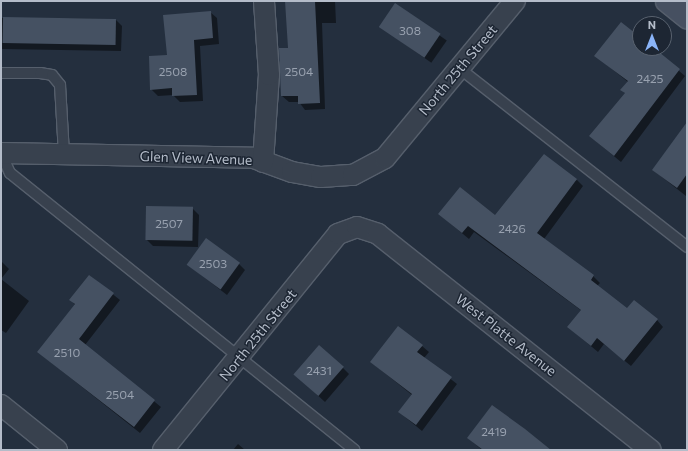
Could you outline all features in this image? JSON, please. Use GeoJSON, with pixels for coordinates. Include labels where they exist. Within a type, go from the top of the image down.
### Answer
{"type":"FeatureCollection","features":[{"type":"Feature","properties":{"kind":"main road"},"geometry":{"type":"LineString","coordinates":[[667,1],[687,17]]}},
{"type":"Feature","properties":{"kind":"street"},"geometry":{"type":"LineString","coordinates":[[263,162],[269,75],[264,1]]}},
{"type":"Feature","properties":{"kind":"street","name":"North 25th Street"},"geometry":{"type":"LineString","coordinates":[[385,158],[515,1]]}},
{"type":"Feature","properties":{"kind":"street","name":"Glen View Avenue"},"geometry":{"type":"LineString","coordinates":[[1,153],[254,158],[263,162],[321,177],[353,176],[385,158]]}},
{"type":"Feature","properties":{"kind":"street","name":"North 25th Street"},"geometry":{"type":"LineString","coordinates":[[163,450],[239,359],[338,234],[357,227]]}},
{"type":"Feature","properties":{"kind":"street","name":"West Platte Avenue"},"geometry":{"type":"LineString","coordinates":[[357,227],[378,234],[651,450]]}},
{"type":"Feature","properties":{"kind":"street"},"geometry":{"type":"LineString","coordinates":[[1,405],[57,450]]}},
{"type":"Feature","properties":{"kind":"lane"},"geometry":{"type":"LineString","coordinates":[[459,68],[687,247]]}},
{"type":"Feature","properties":{"kind":"lane"},"geometry":{"type":"LineString","coordinates":[[1,73],[40,72],[52,75],[60,85],[64,154]]}},
{"type":"Feature","properties":{"kind":"lane"},"geometry":{"type":"LineString","coordinates":[[1,153],[10,173],[239,359],[355,450]]}},
{"type":"Feature","properties":{"kind":"building"},"geometry":{"type":"Polygon","coordinates":[[[285,1],[315,1],[320,103],[298,104],[298,96],[281,96],[279,48],[288,48],[285,1]]]}},
{"type":"Feature","properties":{"kind":"building"},"geometry":{"type":"Polygon","coordinates":[[[395,3],[441,34],[424,58],[379,27],[395,3]]]}},
{"type":"Feature","properties":{"kind":"building"},"geometry":{"type":"Polygon","coordinates":[[[211,11],[213,38],[194,40],[197,95],[172,96],[172,88],[150,90],[149,56],[167,55],[163,15],[211,11]]]}},
{"type":"Feature","properties":{"kind":"building"},"geometry":{"type":"Polygon","coordinates":[[[3,17],[116,19],[116,45],[3,43],[3,17]]]}},
{"type":"Feature","properties":{"kind":"building"},"geometry":{"type":"Polygon","coordinates":[[[621,22],[632,31],[632,56],[664,56],[680,69],[614,156],[589,136],[625,93],[620,90],[628,81],[594,56],[621,22]]]}},
{"type":"Feature","properties":{"kind":"building"},"geometry":{"type":"Polygon","coordinates":[[[687,122],[687,174],[677,188],[652,170],[687,122]]]}},
{"type":"Feature","properties":{"kind":"building"},"geometry":{"type":"Polygon","coordinates":[[[544,154],[577,179],[537,233],[594,275],[591,280],[627,308],[634,300],[658,319],[624,361],[597,338],[591,346],[567,327],[581,310],[468,226],[462,233],[438,214],[460,187],[495,215],[544,154]]]}},
{"type":"Feature","properties":{"kind":"building"},"geometry":{"type":"Polygon","coordinates":[[[146,206],[193,207],[192,241],[145,240],[146,206]]]}},
{"type":"Feature","properties":{"kind":"building"},"geometry":{"type":"Polygon","coordinates":[[[206,238],[240,263],[221,289],[187,265],[206,238]]]}},
{"type":"Feature","properties":{"kind":"building"},"geometry":{"type":"Polygon","coordinates":[[[89,275],[114,293],[79,339],[155,400],[134,427],[37,352],[75,304],[69,300],[89,275]]]}},
{"type":"Feature","properties":{"kind":"building"},"geometry":{"type":"Polygon","coordinates":[[[398,326],[423,345],[417,352],[452,377],[416,425],[398,412],[412,394],[370,362],[398,326]]]}},
{"type":"Feature","properties":{"kind":"building"},"geometry":{"type":"Polygon","coordinates":[[[319,345],[344,367],[318,396],[293,374],[319,345]]]}},
{"type":"Feature","properties":{"kind":"building"},"geometry":{"type":"Polygon","coordinates":[[[492,405],[551,450],[483,450],[467,438],[492,405]]]}}]}
